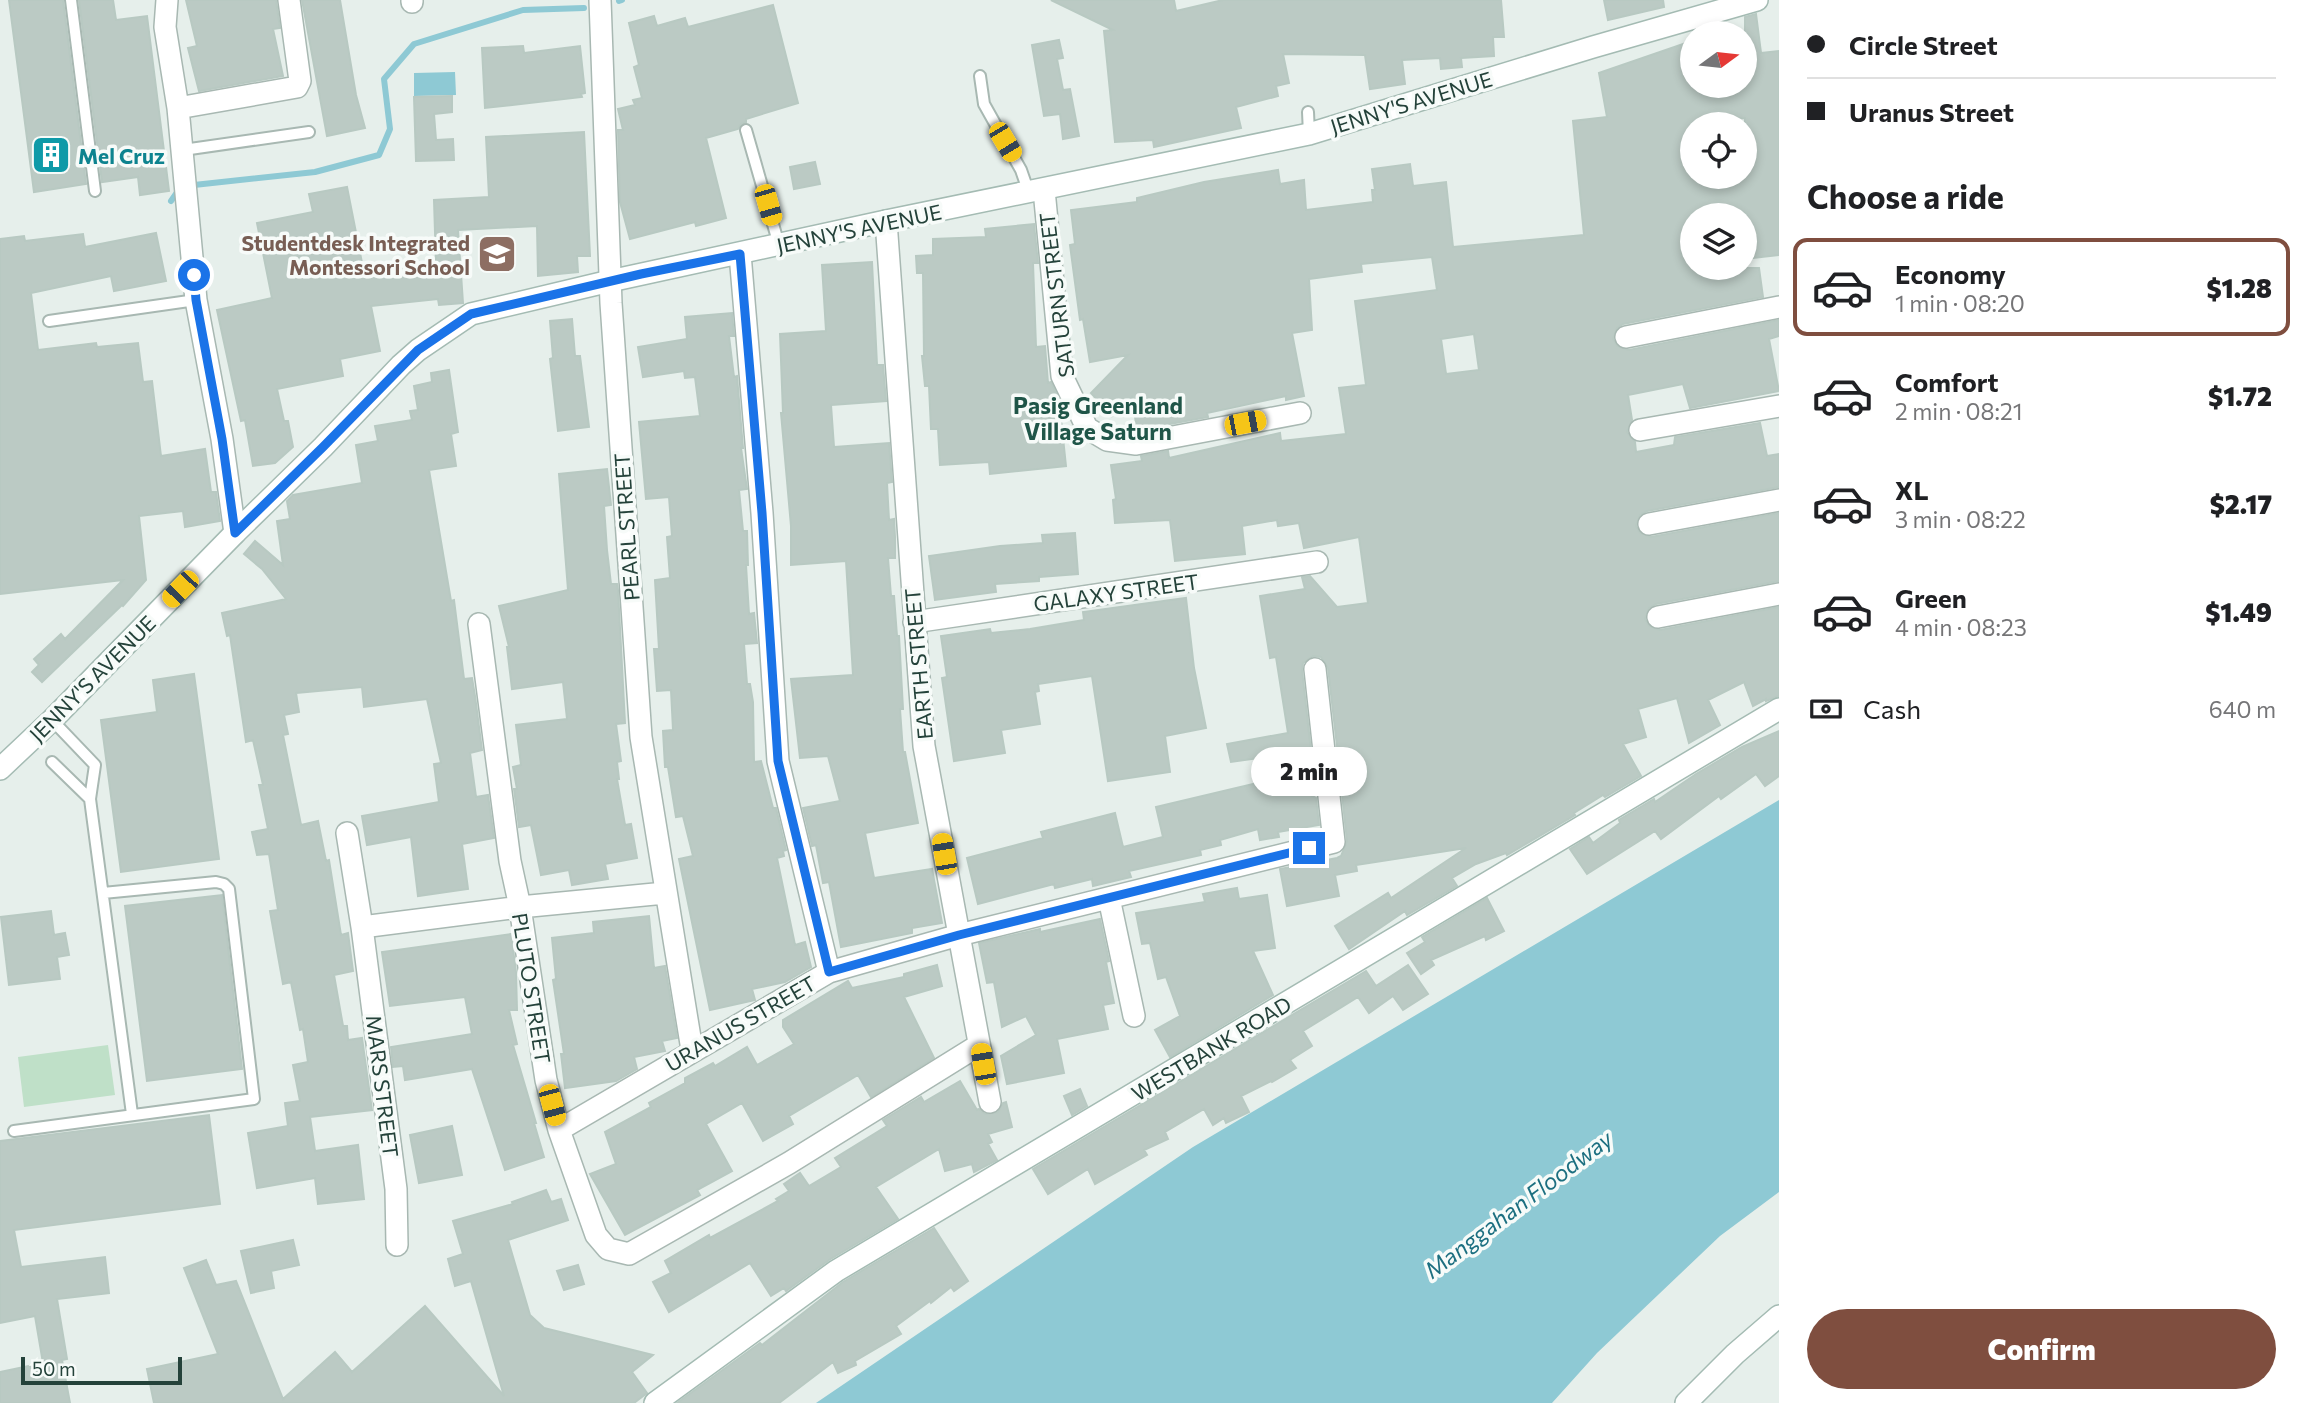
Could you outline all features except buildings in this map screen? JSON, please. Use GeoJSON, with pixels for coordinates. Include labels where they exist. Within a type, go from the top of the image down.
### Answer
{"type":"FeatureCollection","features":[{"type":"Feature","properties":{"kind":"street"},"geometry":{"type":"LineString","coordinates":[[167,0],[165,27],[183,150],[196,300],[222,439],[235,533]]}},
{"type":"Feature","properties":{"kind":"street"},"geometry":{"type":"LineString","coordinates":[[178,108],[297,87],[300,81],[289,0]]}},
{"type":"Feature","properties":{"kind":"street","name":"PEARL STREET"},"geometry":{"type":"LineString","coordinates":[[600,0],[610,281],[641,737],[692,1050]]}},
{"type":"Feature","properties":{"kind":"street","name":"JENNY'S AVENUE"},"geometry":{"type":"LineString","coordinates":[[0,769],[52,720],[410,358],[471,314],[886,221],[1309,134],[1757,0]]}},
{"type":"Feature","properties":{"kind":"street","name":"SATURN STREET"},"geometry":{"type":"LineString","coordinates":[[1037,191],[1062,376],[1087,428],[1107,440],[1136,444],[1300,413]]}},
{"type":"Feature","properties":{"kind":"street","name":"EARTH STREET"},"geometry":{"type":"LineString","coordinates":[[886,221],[924,746],[990,1102]]}},
{"type":"Feature","properties":{"kind":"street"},"geometry":{"type":"LineString","coordinates":[[740,254],[762,513],[778,761],[829,972]]}},
{"type":"Feature","properties":{"kind":"street"},"geometry":{"type":"LineString","coordinates":[[1626,337],[1779,307]]}},
{"type":"Feature","properties":{"kind":"street"},"geometry":{"type":"LineString","coordinates":[[1640,430],[1779,406]]}},
{"type":"Feature","properties":{"kind":"street"},"geometry":{"type":"LineString","coordinates":[[1649,524],[1779,500]]}},
{"type":"Feature","properties":{"kind":"street","name":"GALAXY STREET"},"geometry":{"type":"LineString","coordinates":[[914,622],[1317,562]]}},
{"type":"Feature","properties":{"kind":"street"},"geometry":{"type":"LineString","coordinates":[[1658,617],[1779,594]]}},
{"type":"Feature","properties":{"kind":"street","name":"PLUTO STREET"},"geometry":{"type":"LineString","coordinates":[[479,624],[510,861],[520,907],[546,1080],[559,1130],[596,1236],[608,1249],[629,1254],[789,1163],[979,1045]]}},
{"type":"Feature","properties":{"kind":"street","name":"URANUS STREET"},"geometry":{"type":"LineString","coordinates":[[559,1130],[829,972],[959,935],[1334,842],[1315,669]]}},
{"type":"Feature","properties":{"kind":"street","name":"WESTBANK ROAD"},"geometry":{"type":"LineString","coordinates":[[655,1403],[836,1271],[1779,709]]}},
{"type":"Feature","properties":{"kind":"street","name":"MARS STREET"},"geometry":{"type":"LineString","coordinates":[[347,833],[396,1189],[397,1245]]}},
{"type":"Feature","properties":{"kind":"street"},"geometry":{"type":"LineString","coordinates":[[362,927],[665,892]]}},
{"type":"Feature","properties":{"kind":"street"},"geometry":{"type":"LineString","coordinates":[[1109,898],[1134,1016]]}},
{"type":"Feature","properties":{"kind":"street"},"geometry":{"type":"LineString","coordinates":[[1686,1403],[1735,1354],[1779,1316]]}},
{"type":"Feature","properties":{"kind":"lane"},"geometry":{"type":"LineString","coordinates":[[71,0],[95,191]]}},
{"type":"Feature","properties":{"kind":"lane"},"geometry":{"type":"LineString","coordinates":[[980,76],[984,104],[1021,170],[1037,191]]}},
{"type":"Feature","properties":{"kind":"lane"},"geometry":{"type":"LineString","coordinates":[[1308,112],[1309,134]]}},
{"type":"Feature","properties":{"kind":"lane"},"geometry":{"type":"LineString","coordinates":[[746,130],[779,245]]}},
{"type":"Feature","properties":{"kind":"lane"},"geometry":{"type":"LineString","coordinates":[[183,150],[309,132]]}},
{"type":"Feature","properties":{"kind":"lane"},"geometry":{"type":"LineString","coordinates":[[49,321],[196,300]]}},
{"type":"Feature","properties":{"kind":"lane"},"geometry":{"type":"LineString","coordinates":[[52,720],[94,765],[90,799],[132,1114]]}},
{"type":"Feature","properties":{"kind":"lane"},"geometry":{"type":"LineString","coordinates":[[52,762],[90,799]]}},
{"type":"Feature","properties":{"kind":"lane"},"geometry":{"type":"LineString","coordinates":[[14,1131],[254,1099],[229,889],[216,882],[103,893]]}},
{"type":"Feature","properties":{"kind":"green space"},"geometry":{"type":"Polygon","coordinates":[[[108,1045],[115,1095],[24,1107],[18,1057],[108,1045]]]}},
{"type":"Feature","properties":{"kind":"water"},"geometry":{"type":"Polygon","coordinates":[[[455,72],[456,95],[414,96],[414,73],[455,72]]]}},
{"type":"Feature","properties":{"kind":"water","name":"Manggahan Floodway"},"geometry":{"type":"Polygon","coordinates":[[[1779,800],[1779,1192],[1720,1236],[1597,1353],[1552,1403],[816,1403],[1193,1147],[1779,800]]]}},
{"type":"Feature","properties":{"kind":"waterway"},"geometry":{"type":"LineString","coordinates":[[194,185],[315,172],[379,155],[390,129],[384,79],[414,44],[523,10],[584,8]]}},
{"type":"Feature","properties":{"kind":"waterway"},"geometry":{"type":"LineString","coordinates":[[171,201],[180,188]]}},
{"type":"Feature","properties":{"kind":"place","name":"Mel Cruz"},"geometry":{"type":"Point","coordinates":[51,155]}},
{"type":"Feature","properties":{"kind":"place","name":"Studentdesk Integrated Montessori School"},"geometry":{"type":"Point","coordinates":[497,254]}},
{"type":"Feature","properties":{"kind":"district","name":"Pasig Greenland Village Saturn"},"geometry":{"type":"Point","coordinates":[1098,418]}},
{"type":"Feature","properties":{"kind":"route"},"geometry":{"type":"LineString","coordinates":[[194,275],[235,533],[323,447],[401,365],[418,350],[471,314],[740,254],[762,513],[778,761],[829,972],[959,935],[1309,848]]}}]}
